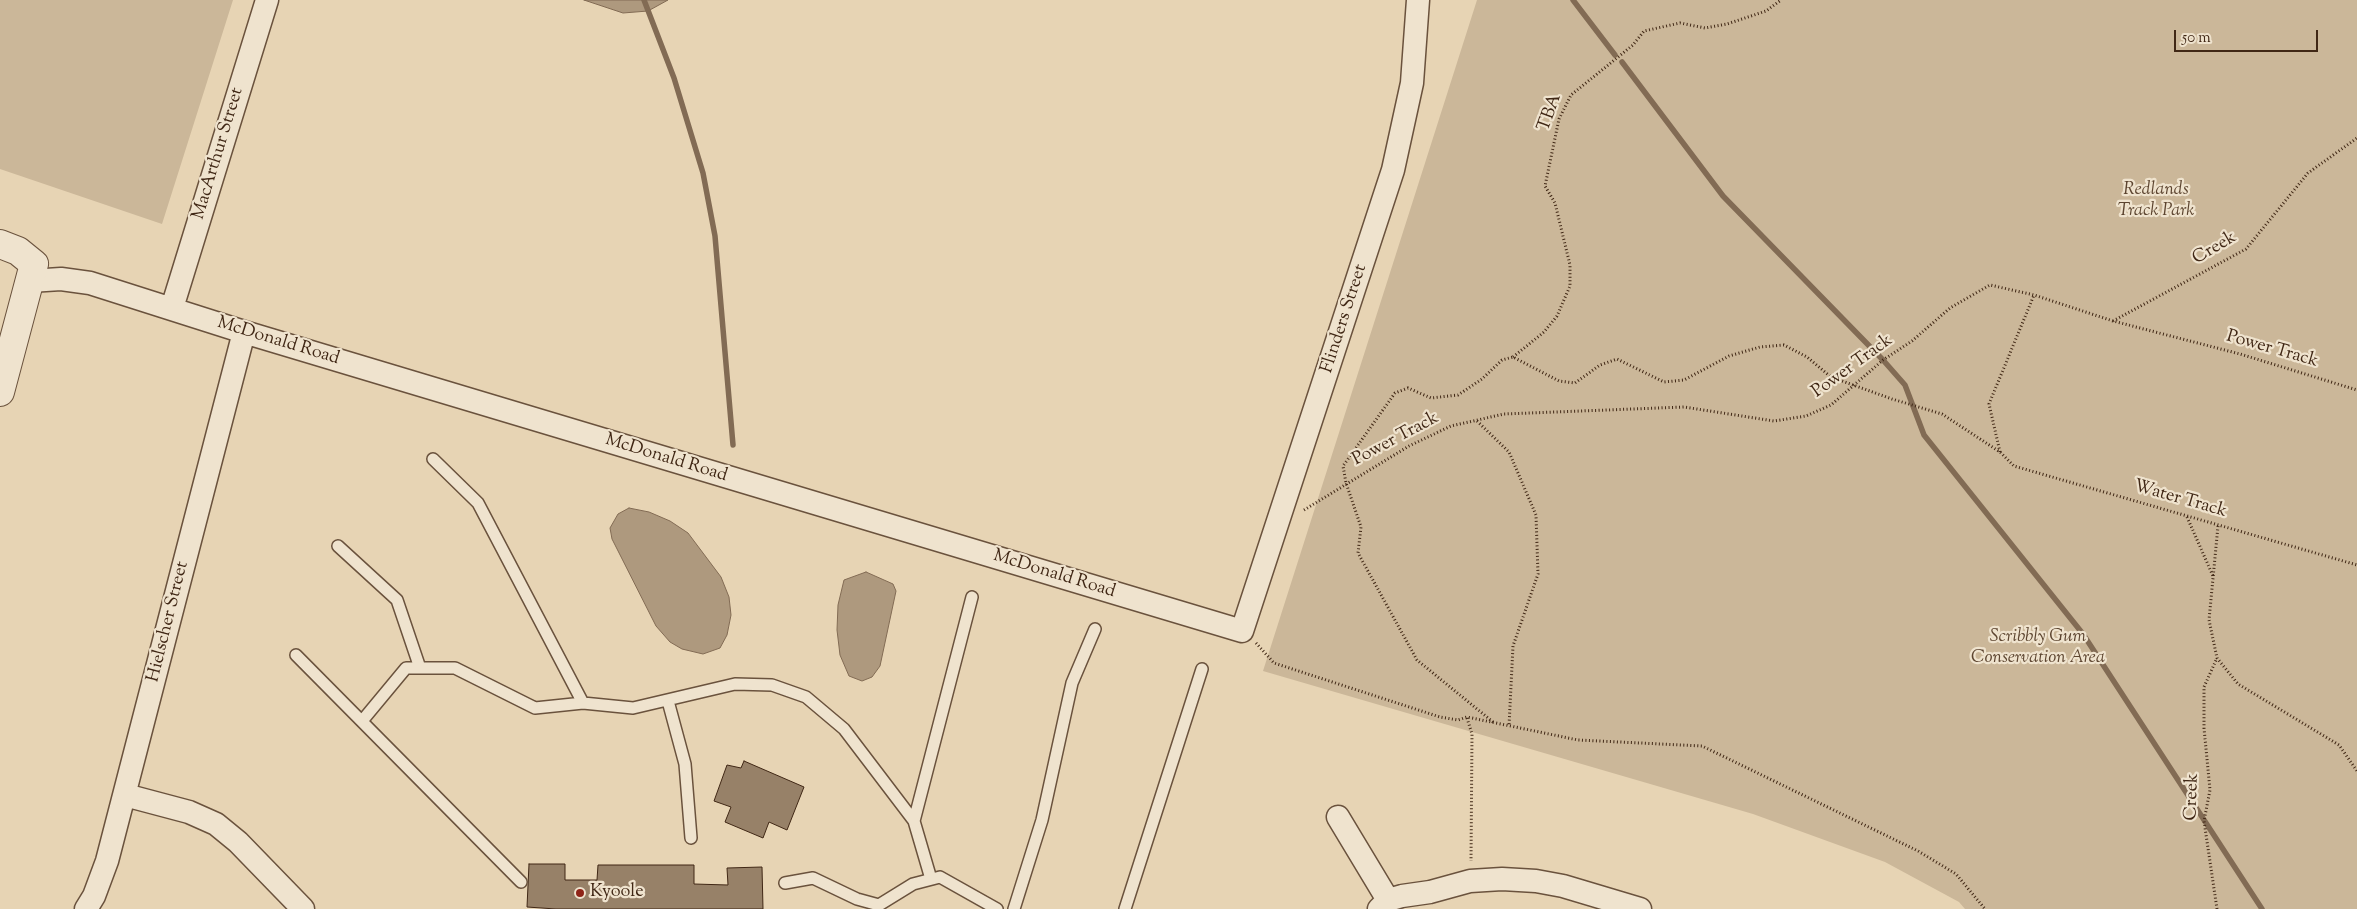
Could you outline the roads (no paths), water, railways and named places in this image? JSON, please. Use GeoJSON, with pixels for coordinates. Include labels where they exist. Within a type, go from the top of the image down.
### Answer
{"type":"FeatureCollection","features":[{"type":"Feature","properties":{"kind":"street","name":"MacArthur Street"},"geometry":{"type":"LineString","coordinates":[[172,308],[267,0]]}},
{"type":"Feature","properties":{"kind":"street","name":"Flinders Street"},"geometry":{"type":"LineString","coordinates":[[1242,632],[1394,170],[1412,83],[1418,0]]}},
{"type":"Feature","properties":{"kind":"street"},"geometry":{"type":"LineString","coordinates":[[0,244],[18,251],[32,273],[0,392]]}},
{"type":"Feature","properties":{"kind":"street"},"geometry":{"type":"LineString","coordinates":[[0,260],[16,274],[32,273]]}},
{"type":"Feature","properties":{"kind":"street","name":"McDonald Road"},"geometry":{"type":"LineString","coordinates":[[32,273],[90,283],[244,332],[1242,632]]}},
{"type":"Feature","properties":{"kind":"street","name":"Hielscher Street"},"geometry":{"type":"LineString","coordinates":[[86,909],[94,896],[107,861],[244,332]]}},
{"type":"Feature","properties":{"kind":"street"},"geometry":{"type":"LineString","coordinates":[[125,794],[188,812],[216,824],[238,842],[303,909]]}},
{"type":"Feature","properties":{"kind":"street"},"geometry":{"type":"LineString","coordinates":[[1338,817],[1383,904],[1470,881],[1502,879],[1536,881],[1640,909]]}},
{"type":"Feature","properties":{"kind":"lane"},"geometry":{"type":"LineString","coordinates":[[433,459],[478,504],[583,703]]}},
{"type":"Feature","properties":{"kind":"lane"},"geometry":{"type":"LineString","coordinates":[[338,546],[397,600],[420,668]]}},
{"type":"Feature","properties":{"kind":"lane"},"geometry":{"type":"LineString","coordinates":[[914,821],[972,597]]}},
{"type":"Feature","properties":{"kind":"lane"},"geometry":{"type":"LineString","coordinates":[[1014,909],[1042,820],[1072,683],[1095,629]]}},
{"type":"Feature","properties":{"kind":"lane"},"geometry":{"type":"LineString","coordinates":[[296,655],[521,882]]}},
{"type":"Feature","properties":{"kind":"lane"},"geometry":{"type":"LineString","coordinates":[[362,721],[406,668],[455,668],[534,708],[583,703],[633,708],[735,684],[772,685],[806,697],[844,729],[914,821],[931,879]]}},
{"type":"Feature","properties":{"kind":"lane"},"geometry":{"type":"LineString","coordinates":[[1125,909],[1202,669]]}},
{"type":"Feature","properties":{"kind":"lane"},"geometry":{"type":"LineString","coordinates":[[668,701],[685,764],[691,838]]}},
{"type":"Feature","properties":{"kind":"lane"},"geometry":{"type":"LineString","coordinates":[[785,883],[813,878],[857,899],[879,904],[913,884],[940,877],[997,909]]}},
{"type":"Feature","properties":{"kind":"waterway"},"geometry":{"type":"LineString","coordinates":[[644,0],[674,78],[703,173],[715,236],[733,445]]}},
{"type":"Feature","properties":{"kind":"waterway"},"geometry":{"type":"LineString","coordinates":[[1573,0],[1615,55]]}},
{"type":"Feature","properties":{"kind":"waterway"},"geometry":{"type":"LineString","coordinates":[[1622,62],[1723,196],[1905,385],[1924,435],[2083,634],[2262,909]]}},
{"type":"Feature","properties":{"kind":"place","name":"Kyoole"},"geometry":{"type":"Point","coordinates":[580,893]}},
{"type":"Feature","properties":{"kind":"park label","name":"Redlands Track Park"},"geometry":{"type":"Point","coordinates":[2156,201]}},
{"type":"Feature","properties":{"kind":"park label","name":"Scribbly Gum Conservation Area"},"geometry":{"type":"Point","coordinates":[2038,648]}}]}
